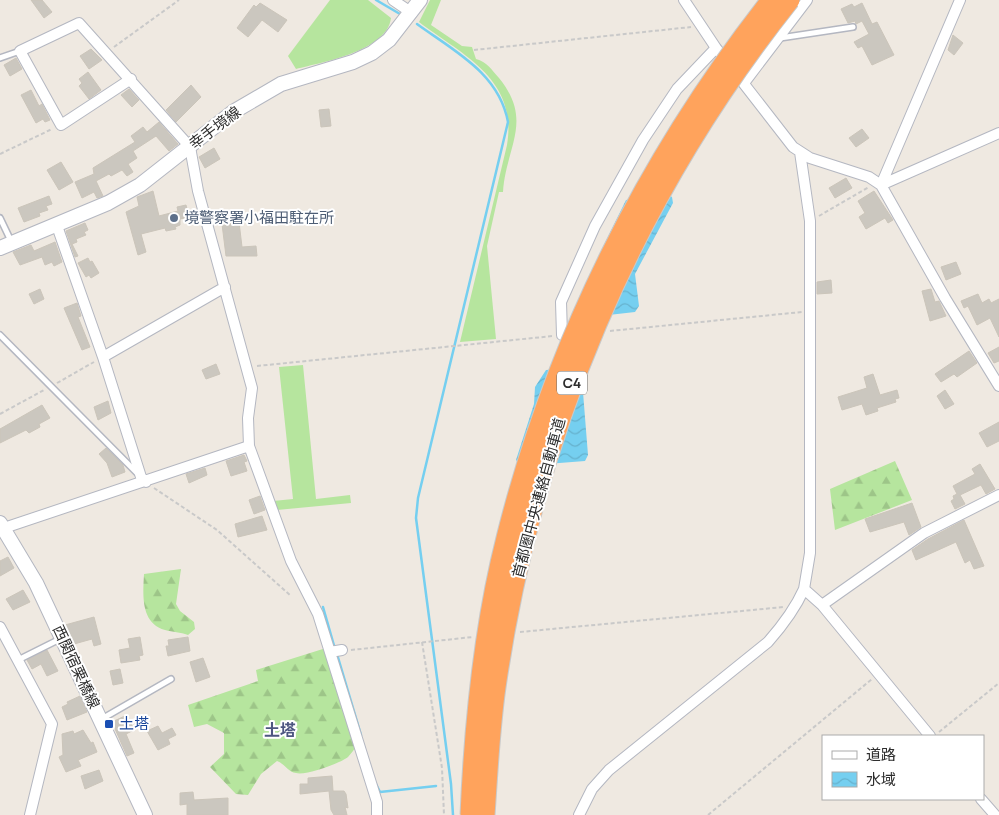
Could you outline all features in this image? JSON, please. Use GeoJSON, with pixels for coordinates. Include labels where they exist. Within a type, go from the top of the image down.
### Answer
{"type":"FeatureCollection","features":[{"type":"Feature","properties":{"kind":"highway","name":"首都圏中央連絡自動車道"},"geometry":{"type":"LineString","coordinates":[[470,815],[479,685],[505,539],[530,453],[556,378],[588,299],[657,167],[699,98],[771,0]]}},
{"type":"Feature","properties":{"kind":"highway","name":"首都圏中央連絡自動車道"},"geometry":{"type":"LineString","coordinates":[[485,815],[496,687],[507,620],[524,542],[546,459],[572,384],[636,237],[679,158],[717,98],[790,0]]}},
{"type":"Feature","properties":{"kind":"main road","name":"幸手境線"},"geometry":{"type":"LineString","coordinates":[[6,246],[108,203],[140,185],[232,112],[280,84],[353,62],[372,53],[389,40],[412,13],[420,0]]}},
{"type":"Feature","properties":{"kind":"main road","name":"西関宿栗橋線"},"geometry":{"type":"LineString","coordinates":[[2,526],[36,583],[145,815]]}},
{"type":"Feature","properties":{"kind":"street"},"geometry":{"type":"LineString","coordinates":[[393,0],[412,13]]}},
{"type":"Feature","properties":{"kind":"street"},"geometry":{"type":"LineString","coordinates":[[684,0],[716,48],[793,147],[827,165],[869,177],[880,185],[945,298],[999,386]]}},
{"type":"Feature","properties":{"kind":"street"},"geometry":{"type":"LineString","coordinates":[[744,83],[807,0]]}},
{"type":"Feature","properties":{"kind":"street"},"geometry":{"type":"LineString","coordinates":[[880,185],[960,0]]}},
{"type":"Feature","properties":{"kind":"street"},"geometry":{"type":"LineString","coordinates":[[131,79],[61,125],[20,50],[79,23],[131,79],[190,147],[198,191],[252,388],[248,418],[249,446],[291,561],[318,614],[377,802],[377,815]]}},
{"type":"Feature","properties":{"kind":"street"},"geometry":{"type":"LineString","coordinates":[[562,335],[561,302],[596,226],[643,140],[677,89],[716,48]]}},
{"type":"Feature","properties":{"kind":"street"},"geometry":{"type":"LineString","coordinates":[[880,185],[999,133]]}},
{"type":"Feature","properties":{"kind":"street"},"geometry":{"type":"LineString","coordinates":[[579,815],[592,789],[610,770],[768,642],[783,626],[796,606],[804,588],[810,553],[810,222],[800,152]]}},
{"type":"Feature","properties":{"kind":"street"},"geometry":{"type":"LineString","coordinates":[[56,226],[144,479]]}},
{"type":"Feature","properties":{"kind":"street"},"geometry":{"type":"LineString","coordinates":[[102,357],[225,287]]}},
{"type":"Feature","properties":{"kind":"street"},"geometry":{"type":"LineString","coordinates":[[2,526],[249,446]]}},
{"type":"Feature","properties":{"kind":"street"},"geometry":{"type":"LineString","coordinates":[[822,605],[924,533],[999,495]]}},
{"type":"Feature","properties":{"kind":"street"},"geometry":{"type":"LineString","coordinates":[[804,588],[822,605],[930,735]]}},
{"type":"Feature","properties":{"kind":"street"},"geometry":{"type":"LineString","coordinates":[[0,627],[52,724],[30,815]]}},
{"type":"Feature","properties":{"kind":"street"},"geometry":{"type":"LineString","coordinates":[[330,652],[342,650]]}},
{"type":"Feature","properties":{"kind":"street"},"geometry":{"type":"LineString","coordinates":[[982,800],[995,815]]}},
{"type":"Feature","properties":{"kind":"lane"},"geometry":{"type":"LineString","coordinates":[[777,38],[853,27]]}},
{"type":"Feature","properties":{"kind":"lane"},"geometry":{"type":"LineString","coordinates":[[0,58],[20,50]]}},
{"type":"Feature","properties":{"kind":"lane"},"geometry":{"type":"LineString","coordinates":[[0,218],[6,246]]}},
{"type":"Feature","properties":{"kind":"lane"},"geometry":{"type":"LineString","coordinates":[[0,335],[144,479]]}},
{"type":"Feature","properties":{"kind":"lane"},"geometry":{"type":"LineString","coordinates":[[18,660],[63,638]]}},
{"type":"Feature","properties":{"kind":"lane"},"geometry":{"type":"LineString","coordinates":[[100,720],[172,679]]}},
{"type":"Feature","properties":{"kind":"path"},"geometry":{"type":"LineString","coordinates":[[106,52],[180,0]]}},
{"type":"Feature","properties":{"kind":"path"},"geometry":{"type":"LineString","coordinates":[[474,50],[701,26]]}},
{"type":"Feature","properties":{"kind":"path"},"geometry":{"type":"LineString","coordinates":[[0,154],[61,125]]}},
{"type":"Feature","properties":{"kind":"path"},"geometry":{"type":"LineString","coordinates":[[810,222],[874,184],[880,185]]}},
{"type":"Feature","properties":{"kind":"path"},"geometry":{"type":"LineString","coordinates":[[602,331],[809,311]]}},
{"type":"Feature","properties":{"kind":"path"},"geometry":{"type":"LineString","coordinates":[[247,367],[562,335]]}},
{"type":"Feature","properties":{"kind":"path"},"geometry":{"type":"LineString","coordinates":[[144,479],[216,530],[291,596]]}},
{"type":"Feature","properties":{"kind":"path"},"geometry":{"type":"LineString","coordinates":[[520,632],[796,606]]}},
{"type":"Feature","properties":{"kind":"path"},"geometry":{"type":"LineString","coordinates":[[342,650],[481,636]]}},
{"type":"Feature","properties":{"kind":"path"},"geometry":{"type":"LineString","coordinates":[[422,642],[442,768],[444,815]]}},
{"type":"Feature","properties":{"kind":"path"},"geometry":{"type":"LineString","coordinates":[[708,815],[878,674]]}},
{"type":"Feature","properties":{"kind":"path"},"geometry":{"type":"LineString","coordinates":[[932,735],[999,683]]}},
{"type":"Feature","properties":{"kind":"green space"},"geometry":{"type":"Polygon","coordinates":[[[330,0],[368,0],[391,18],[387,29],[378,39],[366,47],[337,58],[296,69],[288,56],[330,0]]]}},
{"type":"Feature","properties":{"kind":"green space"},"geometry":{"type":"Polygon","coordinates":[[[430,0],[441,0],[431,25],[462,46],[472,47],[476,59],[486,64],[499,78],[509,93],[515,107],[515,134],[503,192],[499,192],[487,246],[496,339],[460,342],[507,145],[508,122],[504,103],[496,86],[484,72],[470,58],[419,22],[430,0]]]}},
{"type":"Feature","properties":{"kind":"green space"},"geometry":{"type":"Polygon","coordinates":[[[303,365],[316,499],[350,495],[351,503],[277,510],[273,501],[293,499],[279,367],[303,365]]]}},
{"type":"Feature","properties":{"kind":"green space"},"geometry":{"type":"Polygon","coordinates":[[[895,461],[912,500],[835,530],[830,489],[895,461]]]}},
{"type":"Feature","properties":{"kind":"green space"},"geometry":{"type":"Polygon","coordinates":[[[181,569],[176,604],[180,611],[194,622],[195,629],[188,635],[165,630],[151,621],[145,607],[143,590],[144,574],[181,569]]]}},
{"type":"Feature","properties":{"kind":"green space"},"geometry":{"type":"Polygon","coordinates":[[[326,648],[356,748],[344,760],[307,773],[293,772],[277,761],[261,774],[248,795],[236,794],[210,767],[224,754],[224,733],[207,724],[194,727],[188,705],[258,681],[256,670],[326,648]]]}},
{"type":"Feature","properties":{"kind":"water"},"geometry":{"type":"Polygon","coordinates":[[[665,192],[672,197],[673,203],[635,274],[639,306],[635,312],[591,317],[605,256],[601,251],[626,200],[665,192]]]}},
{"type":"Feature","properties":{"kind":"water"},"geometry":{"type":"Polygon","coordinates":[[[581,367],[588,455],[585,461],[521,466],[516,460],[534,404],[535,387],[546,370],[581,367]]]}},
{"type":"Feature","properties":{"kind":"building"},"geometry":{"type":"Polygon","coordinates":[[[31,0],[42,0],[52,12],[44,18],[31,0]]]}},
{"type":"Feature","properties":{"kind":"building"},"geometry":{"type":"Polygon","coordinates":[[[260,3],[287,20],[278,32],[262,20],[248,37],[237,28],[254,5],[256,7],[260,3]]]}},
{"type":"Feature","properties":{"kind":"building"},"geometry":{"type":"Polygon","coordinates":[[[862,3],[872,24],[877,22],[894,55],[872,65],[862,46],[858,48],[854,42],[869,34],[862,21],[856,24],[855,21],[848,23],[841,9],[852,4],[854,7],[862,3]]]}},
{"type":"Feature","properties":{"kind":"building"},"geometry":{"type":"Polygon","coordinates":[[[953,35],[963,43],[954,55],[948,50],[953,35]]]}},
{"type":"Feature","properties":{"kind":"building"},"geometry":{"type":"Polygon","coordinates":[[[91,49],[102,60],[89,69],[80,56],[91,49]]]}},
{"type":"Feature","properties":{"kind":"building"},"geometry":{"type":"Polygon","coordinates":[[[16,58],[22,69],[10,76],[4,65],[16,58]]]}},
{"type":"Feature","properties":{"kind":"building"},"geometry":{"type":"Polygon","coordinates":[[[88,72],[101,90],[89,99],[79,86],[82,83],[79,79],[88,72]]]}},
{"type":"Feature","properties":{"kind":"building"},"geometry":{"type":"Polygon","coordinates":[[[191,85],[201,97],[176,122],[166,110],[191,85]]]}},
{"type":"Feature","properties":{"kind":"building"},"geometry":{"type":"Polygon","coordinates":[[[129,89],[139,100],[132,107],[121,95],[129,89]]]}},
{"type":"Feature","properties":{"kind":"building"},"geometry":{"type":"Polygon","coordinates":[[[31,90],[39,106],[42,104],[50,120],[45,122],[43,119],[36,123],[21,95],[31,90]]]}},
{"type":"Feature","properties":{"kind":"building"},"geometry":{"type":"Polygon","coordinates":[[[329,109],[331,126],[321,127],[319,110],[329,109]]]}},
{"type":"Feature","properties":{"kind":"building"},"geometry":{"type":"Polygon","coordinates":[[[159,122],[178,144],[169,151],[156,136],[133,151],[137,158],[128,164],[133,172],[127,176],[122,170],[111,176],[109,174],[96,181],[103,196],[97,198],[94,192],[82,198],[75,182],[94,174],[93,168],[135,142],[131,136],[143,127],[147,132],[159,122]]]}},
{"type":"Feature","properties":{"kind":"building"},"geometry":{"type":"Polygon","coordinates":[[[862,129],[869,138],[856,147],[849,138],[862,129]]]}},
{"type":"Feature","properties":{"kind":"building"},"geometry":{"type":"Polygon","coordinates":[[[214,148],[220,159],[205,168],[199,157],[214,148]]]}},
{"type":"Feature","properties":{"kind":"building"},"geometry":{"type":"Polygon","coordinates":[[[61,162],[73,182],[59,190],[47,170],[61,162]]]}},
{"type":"Feature","properties":{"kind":"building"},"geometry":{"type":"Polygon","coordinates":[[[846,178],[852,188],[835,198],[829,188],[846,178]]]}},
{"type":"Feature","properties":{"kind":"building"},"geometry":{"type":"Polygon","coordinates":[[[153,191],[159,216],[178,211],[177,207],[186,205],[189,217],[180,219],[180,225],[175,227],[176,229],[166,231],[165,228],[141,234],[146,252],[138,255],[126,212],[139,206],[137,197],[153,191]]]}},
{"type":"Feature","properties":{"kind":"building"},"geometry":{"type":"Polygon","coordinates":[[[874,191],[893,220],[888,223],[885,218],[866,229],[859,217],[865,213],[858,201],[874,191]]]}},
{"type":"Feature","properties":{"kind":"building"},"geometry":{"type":"Polygon","coordinates":[[[49,196],[52,204],[46,206],[48,210],[39,213],[40,216],[24,222],[18,208],[49,196]]]}},
{"type":"Feature","properties":{"kind":"building"},"geometry":{"type":"Polygon","coordinates":[[[239,222],[242,247],[256,246],[257,256],[226,256],[222,224],[239,222]]]}},
{"type":"Feature","properties":{"kind":"building"},"geometry":{"type":"Polygon","coordinates":[[[85,223],[88,230],[84,232],[86,235],[76,239],[77,242],[72,244],[78,256],[75,257],[66,231],[85,223]]]}},
{"type":"Feature","properties":{"kind":"building"},"geometry":{"type":"Polygon","coordinates":[[[55,242],[62,262],[54,266],[52,262],[45,265],[42,257],[20,265],[13,252],[31,245],[34,251],[55,242]]]}},
{"type":"Feature","properties":{"kind":"building"},"geometry":{"type":"Polygon","coordinates":[[[88,258],[99,273],[91,278],[89,275],[86,277],[78,263],[88,258]]]}},
{"type":"Feature","properties":{"kind":"building"},"geometry":{"type":"Polygon","coordinates":[[[956,262],[961,274],[946,280],[941,267],[956,262]]]}},
{"type":"Feature","properties":{"kind":"building"},"geometry":{"type":"Polygon","coordinates":[[[831,280],[832,293],[817,294],[817,282],[831,280]]]}},
{"type":"Feature","properties":{"kind":"building"},"geometry":{"type":"Polygon","coordinates":[[[40,289],[44,299],[34,304],[29,294],[40,289]]]}},
{"type":"Feature","properties":{"kind":"building"},"geometry":{"type":"Polygon","coordinates":[[[931,289],[935,302],[939,301],[946,316],[930,321],[922,291],[931,289]]]}},
{"type":"Feature","properties":{"kind":"building"},"geometry":{"type":"Polygon","coordinates":[[[978,294],[982,303],[989,299],[991,303],[999,299],[999,337],[990,318],[977,325],[968,306],[964,308],[961,301],[978,294]]]}},
{"type":"Feature","properties":{"kind":"building"},"geometry":{"type":"Polygon","coordinates":[[[77,303],[81,316],[78,317],[90,347],[82,350],[64,308],[77,303]]]}},
{"type":"Feature","properties":{"kind":"building"},"geometry":{"type":"Polygon","coordinates":[[[999,347],[999,361],[994,363],[988,353],[999,347]]]}},
{"type":"Feature","properties":{"kind":"building"},"geometry":{"type":"Polygon","coordinates":[[[969,351],[977,363],[957,377],[954,374],[941,382],[935,374],[969,351]]]}},
{"type":"Feature","properties":{"kind":"building"},"geometry":{"type":"Polygon","coordinates":[[[216,364],[220,374],[206,379],[202,370],[216,364]]]}},
{"type":"Feature","properties":{"kind":"building"},"geometry":{"type":"Polygon","coordinates":[[[873,374],[880,395],[897,390],[899,398],[895,399],[896,402],[877,408],[878,411],[866,415],[862,404],[842,410],[838,397],[867,388],[864,377],[873,374]]]}},
{"type":"Feature","properties":{"kind":"building"},"geometry":{"type":"Polygon","coordinates":[[[945,390],[954,404],[945,409],[937,396],[945,390]]]}},
{"type":"Feature","properties":{"kind":"building"},"geometry":{"type":"Polygon","coordinates":[[[108,401],[111,413],[98,420],[94,407],[108,401]]]}},
{"type":"Feature","properties":{"kind":"building"},"geometry":{"type":"Polygon","coordinates":[[[42,405],[50,418],[39,424],[40,427],[29,433],[26,430],[0,443],[0,429],[42,405]]]}},
{"type":"Feature","properties":{"kind":"building"},"geometry":{"type":"Polygon","coordinates":[[[999,422],[999,441],[987,447],[979,433],[999,422]]]}},
{"type":"Feature","properties":{"kind":"building"},"geometry":{"type":"Polygon","coordinates":[[[106,448],[123,465],[125,472],[112,477],[107,463],[99,454],[106,448]]]}},
{"type":"Feature","properties":{"kind":"building"},"geometry":{"type":"Polygon","coordinates":[[[244,455],[247,461],[244,462],[247,471],[231,476],[226,461],[244,455]]]}},
{"type":"Feature","properties":{"kind":"building"},"geometry":{"type":"Polygon","coordinates":[[[980,464],[995,489],[986,494],[981,485],[960,495],[965,504],[955,509],[951,501],[954,499],[953,496],[957,494],[953,486],[975,474],[972,469],[980,464]]]}},
{"type":"Feature","properties":{"kind":"building"},"geometry":{"type":"Polygon","coordinates":[[[205,468],[207,475],[189,483],[186,474],[205,468]]]}},
{"type":"Feature","properties":{"kind":"building"},"geometry":{"type":"Polygon","coordinates":[[[260,496],[265,510],[254,514],[249,500],[260,496]]]}},
{"type":"Feature","properties":{"kind":"building"},"geometry":{"type":"Polygon","coordinates":[[[912,503],[921,527],[909,535],[904,522],[870,532],[865,519],[912,503]]]}},
{"type":"Feature","properties":{"kind":"building"},"geometry":{"type":"Polygon","coordinates":[[[262,516],[267,530],[238,537],[235,524],[262,516]]]}},
{"type":"Feature","properties":{"kind":"building"},"geometry":{"type":"Polygon","coordinates":[[[964,520],[984,566],[974,569],[970,560],[965,563],[956,542],[916,560],[912,550],[928,539],[964,520]]]}},
{"type":"Feature","properties":{"kind":"building"},"geometry":{"type":"Polygon","coordinates":[[[8,557],[14,568],[0,576],[0,561],[8,557]]]}},
{"type":"Feature","properties":{"kind":"building"},"geometry":{"type":"Polygon","coordinates":[[[23,590],[30,602],[13,610],[6,599],[23,590]]]}},
{"type":"Feature","properties":{"kind":"building"},"geometry":{"type":"Polygon","coordinates":[[[94,617],[101,644],[94,646],[92,639],[74,644],[65,625],[94,617]]]}},
{"type":"Feature","properties":{"kind":"building"},"geometry":{"type":"Polygon","coordinates":[[[140,637],[143,655],[139,656],[140,660],[121,663],[119,650],[130,648],[128,639],[140,637]]]}},
{"type":"Feature","properties":{"kind":"building"},"geometry":{"type":"Polygon","coordinates":[[[188,637],[190,651],[168,656],[166,646],[169,646],[168,640],[188,637]]]}},
{"type":"Feature","properties":{"kind":"building"},"geometry":{"type":"Polygon","coordinates":[[[47,650],[58,671],[47,676],[41,664],[32,669],[27,660],[47,650]]]}},
{"type":"Feature","properties":{"kind":"building"},"geometry":{"type":"Polygon","coordinates":[[[203,658],[210,677],[196,682],[190,662],[203,658]]]}},
{"type":"Feature","properties":{"kind":"building"},"geometry":{"type":"Polygon","coordinates":[[[120,669],[123,683],[113,685],[110,671],[120,669]]]}},
{"type":"Feature","properties":{"kind":"building"},"geometry":{"type":"Polygon","coordinates":[[[80,696],[87,712],[67,720],[62,707],[68,704],[67,702],[80,696]]]}},
{"type":"Feature","properties":{"kind":"building"},"geometry":{"type":"Polygon","coordinates":[[[127,715],[134,730],[126,734],[134,753],[127,756],[112,722],[127,715]]]}},
{"type":"Feature","properties":{"kind":"building"},"geometry":{"type":"Polygon","coordinates":[[[158,726],[162,733],[172,728],[176,735],[168,739],[170,744],[158,750],[147,731],[158,726]]]}},
{"type":"Feature","properties":{"kind":"building"},"geometry":{"type":"Polygon","coordinates":[[[83,730],[91,743],[93,742],[97,752],[78,760],[81,766],[66,772],[59,757],[63,755],[62,734],[73,731],[74,734],[83,730]]]}},
{"type":"Feature","properties":{"kind":"building"},"geometry":{"type":"Polygon","coordinates":[[[99,770],[103,781],[85,789],[81,776],[99,770]]]}},
{"type":"Feature","properties":{"kind":"building"},"geometry":{"type":"Polygon","coordinates":[[[332,776],[333,791],[344,791],[346,794],[348,808],[345,807],[347,815],[334,815],[331,810],[329,791],[300,794],[300,784],[308,784],[308,778],[332,776]]]}},
{"type":"Feature","properties":{"kind":"building"},"geometry":{"type":"Polygon","coordinates":[[[193,792],[194,800],[228,798],[228,815],[187,815],[187,804],[180,805],[180,793],[193,792]]]}},
{"type":"Feature","properties":{"kind":"waterway"},"geometry":{"type":"LineString","coordinates":[[376,0],[400,14]]}},
{"type":"Feature","properties":{"kind":"waterway"},"geometry":{"type":"LineString","coordinates":[[417,24],[460,54],[485,77],[503,105],[508,122],[418,498],[416,518],[451,784],[453,815]]}},
{"type":"Feature","properties":{"kind":"waterway"},"geometry":{"type":"LineString","coordinates":[[323,607],[335,649]]}},
{"type":"Feature","properties":{"kind":"waterway"},"geometry":{"type":"LineString","coordinates":[[337,654],[361,735]]}},
{"type":"Feature","properties":{"kind":"waterway"},"geometry":{"type":"LineString","coordinates":[[376,784],[380,792],[436,786]]}},
{"type":"Feature","properties":{"kind":"place","name":"境警察署小福田駐在所"},"geometry":{"type":"Point","coordinates":[174,218]}},
{"type":"Feature","properties":{"kind":"place","name":"土塔"},"geometry":{"type":"Point","coordinates":[109,724]}},
{"type":"Feature","properties":{"kind":"district","name":"土塔"},"geometry":{"type":"Point","coordinates":[280,730]}}]}
